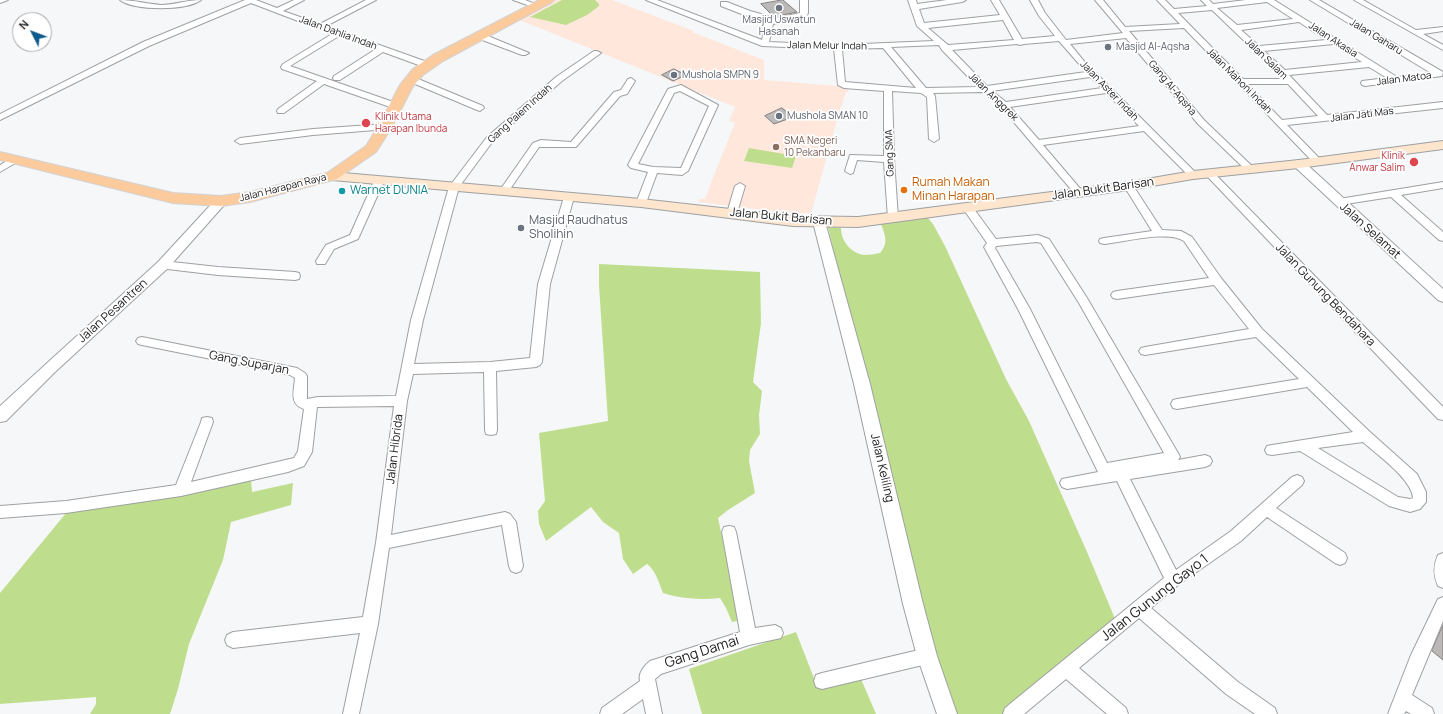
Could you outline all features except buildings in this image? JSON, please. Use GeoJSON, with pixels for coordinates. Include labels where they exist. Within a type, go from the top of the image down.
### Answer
{"type":"FeatureCollection","features":[{"type":"Feature","properties":{"kind":"main road","name":"Jalan Harapan Raya"},"geometry":{"type":"LineString","coordinates":[[7,158],[174,198],[221,201],[250,197],[332,176],[371,149],[385,127],[410,79],[426,65],[548,0]]}},
{"type":"Feature","properties":{"kind":"main road","name":"Jalan Bukit Barisan"},"geometry":{"type":"LineString","coordinates":[[332,176],[505,190],[819,222],[858,222],[1129,186],[1209,173],[1251,170],[1443,145]]}},
{"type":"Feature","properties":{"kind":"street"},"geometry":{"type":"LineString","coordinates":[[0,1],[4,0]]}},
{"type":"Feature","properties":{"kind":"street"},"geometry":{"type":"LineString","coordinates":[[124,0],[154,7],[167,8],[197,0]]}},
{"type":"Feature","properties":{"kind":"street"},"geometry":{"type":"LineString","coordinates":[[0,117],[146,44],[251,0]]}},
{"type":"Feature","properties":{"kind":"street","name":"Jalan Dahlia Indah"},"geometry":{"type":"LineString","coordinates":[[251,0],[277,11],[339,32],[426,65]]}},
{"type":"Feature","properties":{"kind":"street"},"geometry":{"type":"LineString","coordinates":[[277,11],[300,0]]}},
{"type":"Feature","properties":{"kind":"street"},"geometry":{"type":"LineString","coordinates":[[321,26],[372,0]]}},
{"type":"Feature","properties":{"kind":"street"},"geometry":{"type":"LineString","coordinates":[[517,0],[536,6]]}},
{"type":"Feature","properties":{"kind":"street","name":"Jalan Melur Indah"},"geometry":{"type":"LineString","coordinates":[[650,0],[765,44],[838,48],[1020,43],[1063,40],[1185,26]]}},
{"type":"Feature","properties":{"kind":"street"},"geometry":{"type":"LineString","coordinates":[[730,0],[724,4],[747,13],[769,19],[770,22]]}},
{"type":"Feature","properties":{"kind":"street"},"geometry":{"type":"LineString","coordinates":[[770,22],[803,15],[804,0]]}},
{"type":"Feature","properties":{"kind":"street"},"geometry":{"type":"LineString","coordinates":[[962,0],[914,4],[921,26],[1005,17]]}},
{"type":"Feature","properties":{"kind":"street"},"geometry":{"type":"LineString","coordinates":[[995,0],[1020,43]]}},
{"type":"Feature","properties":{"kind":"street","name":"Jalan Aster Indah"},"geometry":{"type":"LineString","coordinates":[[1034,0],[1039,11],[1091,74],[1109,90],[1144,128],[1194,175]]}},
{"type":"Feature","properties":{"kind":"street","name":"Gang Al-Aqsha"},"geometry":{"type":"LineString","coordinates":[[1099,0],[1201,122],[1251,170]]}},
{"type":"Feature","properties":{"kind":"street","name":"Jalan Mahoni Indah"},"geometry":{"type":"LineString","coordinates":[[1161,0],[1317,161]]}},
{"type":"Feature","properties":{"kind":"street"},"geometry":{"type":"LineString","coordinates":[[1172,11],[1210,5],[1268,0]]}},
{"type":"Feature","properties":{"kind":"street","name":"Jalan Akasia"},"geometry":{"type":"LineString","coordinates":[[1268,0],[1335,40],[1396,80]]}},
{"type":"Feature","properties":{"kind":"street","name":"Jalan Gaharu"},"geometry":{"type":"LineString","coordinates":[[1314,0],[1441,74]]}},
{"type":"Feature","properties":{"kind":"street"},"geometry":{"type":"LineString","coordinates":[[1358,0],[1443,48]]}},
{"type":"Feature","properties":{"kind":"street","name":"Jalan Salam"},"geometry":{"type":"LineString","coordinates":[[1210,5],[1283,73],[1326,119]]}},
{"type":"Feature","properties":{"kind":"street"},"geometry":{"type":"LineString","coordinates":[[1235,28],[1301,20]]}},
{"type":"Feature","properties":{"kind":"street"},"geometry":{"type":"LineString","coordinates":[[765,44],[770,22]]}},
{"type":"Feature","properties":{"kind":"street","name":"Jalan Anggrek"},"geometry":{"type":"LineString","coordinates":[[921,26],[943,45],[985,89],[1004,105],[1038,143],[1078,192]]}},
{"type":"Feature","properties":{"kind":"street"},"geometry":{"type":"LineString","coordinates":[[1416,32],[1443,29]]}},
{"type":"Feature","properties":{"kind":"street"},"geometry":{"type":"LineString","coordinates":[[339,32],[284,66],[322,81],[396,106]]}},
{"type":"Feature","properties":{"kind":"street"},"geometry":{"type":"LineString","coordinates":[[480,36],[525,53]]}},
{"type":"Feature","properties":{"kind":"street"},"geometry":{"type":"LineString","coordinates":[[1256,48],[1335,40]]}},
{"type":"Feature","properties":{"kind":"street"},"geometry":{"type":"LineString","coordinates":[[887,47],[923,90],[931,96],[934,139]]}},
{"type":"Feature","properties":{"kind":"street"},"geometry":{"type":"LineString","coordinates":[[838,48],[841,84],[844,85],[923,90],[985,89],[1091,74]]}},
{"type":"Feature","properties":{"kind":"street"},"geometry":{"type":"LineString","coordinates":[[337,78],[382,49]]}},
{"type":"Feature","properties":{"kind":"street","name":"Gang Palem Indah"},"geometry":{"type":"LineString","coordinates":[[454,187],[490,139],[559,79],[597,53]]}},
{"type":"Feature","properties":{"kind":"street"},"geometry":{"type":"LineString","coordinates":[[1283,73],[1370,64]]}},
{"type":"Feature","properties":{"kind":"street","name":"Jalan Matoa"},"geometry":{"type":"LineString","coordinates":[[1365,83],[1441,74]]}},
{"type":"Feature","properties":{"kind":"street"},"geometry":{"type":"LineString","coordinates":[[410,79],[480,108]]}},
{"type":"Feature","properties":{"kind":"street"},"geometry":{"type":"LineString","coordinates":[[281,111],[322,81]]}},
{"type":"Feature","properties":{"kind":"street"},"geometry":{"type":"LineString","coordinates":[[505,190],[536,145],[541,143],[573,145],[617,94],[624,92],[631,81]]}},
{"type":"Feature","properties":{"kind":"street"},"geometry":{"type":"LineString","coordinates":[[1240,82],[1290,81]]}},
{"type":"Feature","properties":{"kind":"street"},"geometry":{"type":"LineString","coordinates":[[681,88],[713,104],[684,171],[653,170],[633,165],[671,91],[681,88]]}},
{"type":"Feature","properties":{"kind":"street","name":"Gang SMA"},"geometry":{"type":"LineString","coordinates":[[888,88],[892,218]]}},
{"type":"Feature","properties":{"kind":"street"},"geometry":{"type":"LineString","coordinates":[[1004,105],[1109,90]]}},
{"type":"Feature","properties":{"kind":"street","name":"Jalan Jati Mas"},"geometry":{"type":"LineString","coordinates":[[1281,123],[1326,119],[1443,104]]}},
{"type":"Feature","properties":{"kind":"street"},"geometry":{"type":"LineString","coordinates":[[240,141],[313,132],[385,127]]}},
{"type":"Feature","properties":{"kind":"street"},"geometry":{"type":"LineString","coordinates":[[1038,143],[1144,128]]}},
{"type":"Feature","properties":{"kind":"street"},"geometry":{"type":"LineString","coordinates":[[850,171],[853,157],[889,159]]}},
{"type":"Feature","properties":{"kind":"street"},"geometry":{"type":"LineString","coordinates":[[0,169],[7,158]]}},
{"type":"Feature","properties":{"kind":"street","name":"Jalan Selamat"},"geometry":{"type":"LineString","coordinates":[[1299,164],[1443,297]]}},
{"type":"Feature","properties":{"kind":"street"},"geometry":{"type":"LineString","coordinates":[[641,203],[653,170]]}},
{"type":"Feature","properties":{"kind":"street","name":"Jalan Gunung Bendahara"},"geometry":{"type":"LineString","coordinates":[[1209,173],[1419,392],[1443,414]]}},
{"type":"Feature","properties":{"kind":"street"},"geometry":{"type":"LineString","coordinates":[[321,261],[330,247],[354,237],[379,181]]}},
{"type":"Feature","properties":{"kind":"street"},"geometry":{"type":"LineString","coordinates":[[732,213],[740,186]]}},
{"type":"Feature","properties":{"kind":"street"},"geometry":{"type":"LineString","coordinates":[[1129,186],[1160,233]]}},
{"type":"Feature","properties":{"kind":"street"},"geometry":{"type":"LineString","coordinates":[[1339,202],[1443,186]]}},
{"type":"Feature","properties":{"kind":"street","name":"Jalan Hibrida"},"geometry":{"type":"LineString","coordinates":[[351,714],[370,624],[383,542],[401,401],[417,320],[454,187]]}},
{"type":"Feature","properties":{"kind":"street"},"geometry":{"type":"LineString","coordinates":[[1393,194],[1443,238]]}},
{"type":"Feature","properties":{"kind":"street"},"geometry":{"type":"LineString","coordinates":[[408,369],[490,367],[536,362],[543,288],[569,197]]}},
{"type":"Feature","properties":{"kind":"street","name":"Jalan Pesantren"},"geometry":{"type":"LineString","coordinates":[[0,416],[50,368],[163,265],[221,201]]}},
{"type":"Feature","properties":{"kind":"street"},"geometry":{"type":"LineString","coordinates":[[967,207],[993,243]]}},
{"type":"Feature","properties":{"kind":"street","name":"Jalan Keliling"},"geometry":{"type":"LineString","coordinates":[[819,222],[862,384],[904,566],[927,656],[947,714]]}},
{"type":"Feature","properties":{"kind":"street"},"geometry":{"type":"LineString","coordinates":[[1104,242],[1160,233],[1181,234],[1188,239],[1217,281],[1258,332],[1365,436],[1412,478],[1420,492],[1420,497],[1417,504],[1408,507],[1394,502],[1302,446]]}},
{"type":"Feature","properties":{"kind":"street"},"geometry":{"type":"LineString","coordinates":[[1067,483],[1117,472],[1173,457],[1083,302],[1045,241],[1038,238],[993,243],[989,247],[1024,309],[1103,469],[1117,472],[1205,461]]}},
{"type":"Feature","properties":{"kind":"street"},"geometry":{"type":"LineString","coordinates":[[163,265],[218,271],[295,276]]}},
{"type":"Feature","properties":{"kind":"street"},"geometry":{"type":"LineString","coordinates":[[1117,295],[1217,281]]}},
{"type":"Feature","properties":{"kind":"street"},"geometry":{"type":"LineString","coordinates":[[1145,351],[1258,332]]}},
{"type":"Feature","properties":{"kind":"street","name":"Gang Suparjan"},"geometry":{"type":"LineString","coordinates":[[142,342],[293,371],[300,376],[300,401],[304,404],[312,404]]}},
{"type":"Feature","properties":{"kind":"street"},"geometry":{"type":"LineString","coordinates":[[490,367],[491,430]]}},
{"type":"Feature","properties":{"kind":"street"},"geometry":{"type":"LineString","coordinates":[[1176,404],[1310,382]]}},
{"type":"Feature","properties":{"kind":"street"},"geometry":{"type":"LineString","coordinates":[[0,512],[66,507],[181,490],[288,466],[299,462],[305,452],[312,404],[401,401]]}},
{"type":"Feature","properties":{"kind":"street"},"geometry":{"type":"LineString","coordinates":[[181,490],[207,422]]}},
{"type":"Feature","properties":{"kind":"street"},"geometry":{"type":"LineString","coordinates":[[1272,450],[1365,436]]}},
{"type":"Feature","properties":{"kind":"street"},"geometry":{"type":"LineString","coordinates":[[1117,472],[1173,580]]}},
{"type":"Feature","properties":{"kind":"street","name":"Jalan Gunung Gayo 1"},"geometry":{"type":"LineString","coordinates":[[1011,714],[1173,580],[1236,536],[1297,480]]}},
{"type":"Feature","properties":{"kind":"street"},"geometry":{"type":"LineString","coordinates":[[1266,509],[1340,558]]}},
{"type":"Feature","properties":{"kind":"street"},"geometry":{"type":"LineString","coordinates":[[383,542],[505,518],[509,522],[516,566]]}},
{"type":"Feature","properties":{"kind":"street"},"geometry":{"type":"LineString","coordinates":[[729,532],[749,637]]}},
{"type":"Feature","properties":{"kind":"street"},"geometry":{"type":"LineString","coordinates":[[1443,560],[1443,581]]}},
{"type":"Feature","properties":{"kind":"street"},"geometry":{"type":"LineString","coordinates":[[1426,714],[1399,706],[1443,604]]}},
{"type":"Feature","properties":{"kind":"street"},"geometry":{"type":"LineString","coordinates":[[1139,608],[1232,688],[1269,714]]}},
{"type":"Feature","properties":{"kind":"street"},"geometry":{"type":"LineString","coordinates":[[233,640],[370,624]]}},
{"type":"Feature","properties":{"kind":"street","name":"Gang Damai"},"geometry":{"type":"LineString","coordinates":[[648,685],[647,677],[656,667],[749,637],[774,632]]}},
{"type":"Feature","properties":{"kind":"street"},"geometry":{"type":"LineString","coordinates":[[822,680],[927,656]]}},
{"type":"Feature","properties":{"kind":"street"},"geometry":{"type":"LineString","coordinates":[[1067,669],[1120,714]]}},
{"type":"Feature","properties":{"kind":"street"},"geometry":{"type":"LineString","coordinates":[[608,714],[648,685],[654,714]]}},
{"type":"Feature","properties":{"kind":"shaded area"},"geometry":{"type":"Polygon","coordinates":[[[553,0],[612,0],[694,31],[692,32],[764,60],[764,80],[850,87],[848,92],[846,92],[837,120],[811,214],[698,202],[700,199],[705,199],[735,123],[729,121],[735,107],[517,19],[553,0]]]}},
{"type":"Feature","properties":{"kind":"green space"},"geometry":{"type":"Polygon","coordinates":[[[562,0],[595,0],[599,6],[587,15],[566,25],[530,17],[562,0]]]}},
{"type":"Feature","properties":{"kind":"green space"},"geometry":{"type":"Polygon","coordinates":[[[749,148],[796,156],[792,168],[744,161],[749,148]]]}},
{"type":"Feature","properties":{"kind":"green space"},"geometry":{"type":"Polygon","coordinates":[[[927,217],[933,224],[945,246],[1006,379],[1029,421],[1116,621],[1004,714],[954,714],[913,590],[828,227],[841,228],[841,233],[845,242],[851,249],[859,254],[870,255],[880,253],[885,246],[885,235],[881,224],[927,217]]]}},
{"type":"Feature","properties":{"kind":"green space"},"geometry":{"type":"Polygon","coordinates":[[[599,264],[760,272],[761,323],[753,382],[762,391],[759,415],[760,434],[750,450],[749,461],[755,493],[718,518],[733,588],[737,621],[732,622],[720,598],[705,599],[677,597],[663,593],[659,581],[647,564],[633,574],[623,559],[619,533],[603,522],[591,507],[546,541],[539,524],[538,511],[545,501],[539,433],[608,421],[599,285],[599,264]]]}},
{"type":"Feature","properties":{"kind":"green space"},"geometry":{"type":"Polygon","coordinates":[[[251,479],[252,492],[293,483],[291,505],[231,522],[223,560],[189,644],[170,714],[90,714],[96,704],[96,697],[0,704],[0,593],[67,512],[251,479]]]}},
{"type":"Feature","properties":{"kind":"green space"},"geometry":{"type":"Polygon","coordinates":[[[796,632],[817,686],[861,679],[876,714],[702,714],[689,669],[796,632]]]}},
{"type":"Feature","properties":{"kind":"place","name":"Masjid Uswatun Hasanah"},"geometry":{"type":"Point","coordinates":[779,8]}},
{"type":"Feature","properties":{"kind":"place","name":"Masjid Al-Aqsha"},"geometry":{"type":"Point","coordinates":[1108,47]}},
{"type":"Feature","properties":{"kind":"place","name":"Mushola SMPN 9"},"geometry":{"type":"Point","coordinates":[674,75]}},
{"type":"Feature","properties":{"kind":"place","name":"Mushola SMAN 10"},"geometry":{"type":"Point","coordinates":[779,116]}},
{"type":"Feature","properties":{"kind":"place","name":"Klinik Utama Harapan Ibunda"},"geometry":{"type":"Point","coordinates":[366,123]}},
{"type":"Feature","properties":{"kind":"place","name":"SMA Negeri 10 Pekanbaru"},"geometry":{"type":"Point","coordinates":[776,147]}},
{"type":"Feature","properties":{"kind":"place","name":"Klinik Anwar Salim"},"geometry":{"type":"Point","coordinates":[1414,162]}},
{"type":"Feature","properties":{"kind":"place","name":"Rumah Makan Minan Harapan"},"geometry":{"type":"Point","coordinates":[904,190]}},
{"type":"Feature","properties":{"kind":"place","name":"Warnet DUNIA"},"geometry":{"type":"Point","coordinates":[342,191]}},
{"type":"Feature","properties":{"kind":"place","name":"Masjid Raudhatus Sholihin"},"geometry":{"type":"Point","coordinates":[521,228]}}]}
